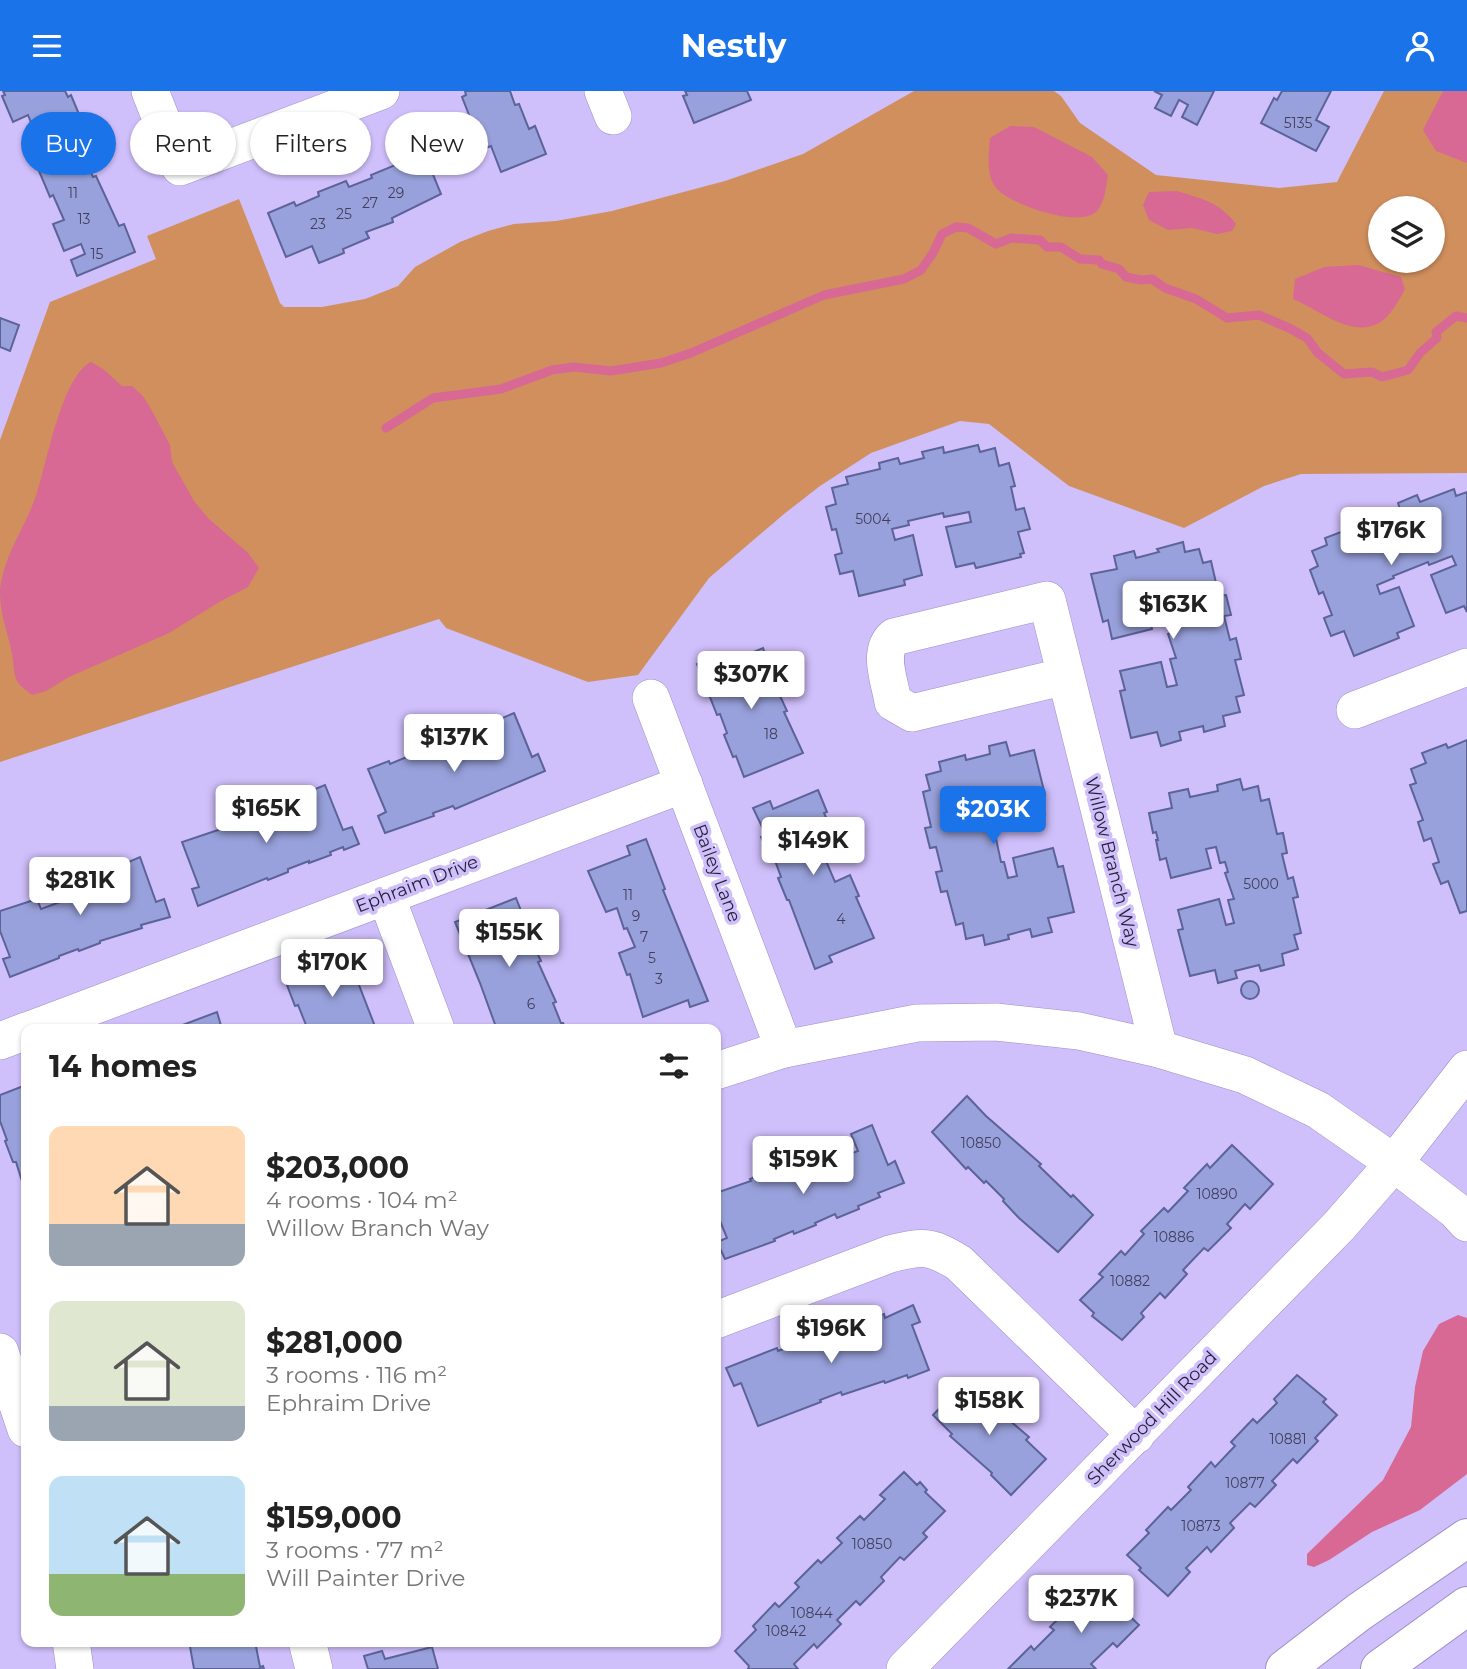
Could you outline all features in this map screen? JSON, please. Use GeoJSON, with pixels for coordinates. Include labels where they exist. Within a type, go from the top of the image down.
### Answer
{"type":"FeatureCollection","features":[{"type":"Feature","properties":{"kind":"main road"},"geometry":{"type":"LineString","coordinates":[[1285,1669],[1359,1612],[1467,1538]]}},
{"type":"Feature","properties":{"kind":"main road"},"geometry":{"type":"LineString","coordinates":[[1380,1669],[1467,1606]]}},
{"type":"Feature","properties":{"kind":"street"},"geometry":{"type":"LineString","coordinates":[[150,91],[180,167],[381,91]]}},
{"type":"Feature","properties":{"kind":"street","name":"Willow Branch Way"},"geometry":{"type":"LineString","coordinates":[[1066,676],[912,713],[893,702],[884,652],[888,642],[894,637],[1047,600],[1066,676],[1159,1049]]}},
{"type":"Feature","properties":{"kind":"street"},"geometry":{"type":"LineString","coordinates":[[1355,710],[1467,667]]}},
{"type":"Feature","properties":{"kind":"street","name":"Bailey Lane"},"geometry":{"type":"LineString","coordinates":[[651,698],[784,1049]]}},
{"type":"Feature","properties":{"kind":"street","name":"Ephraim Drive"},"geometry":{"type":"LineString","coordinates":[[61,1024],[85,1020],[386,896],[684,784]]}},
{"type":"Feature","properties":{"kind":"street"},"geometry":{"type":"LineString","coordinates":[[386,896],[434,1024]]}},
{"type":"Feature","properties":{"kind":"street"},"geometry":{"type":"LineString","coordinates":[[721,1069],[784,1049],[917,1023],[996,1021],[1079,1031],[1159,1049],[1245,1075],[1318,1110],[1394,1163],[1455,1210],[1467,1223]]}},
{"type":"Feature","properties":{"kind":"street"},"geometry":{"type":"LineString","coordinates":[[0,1041],[21,1033]]}},
{"type":"Feature","properties":{"kind":"street","name":"Sherwood Hill Road"},"geometry":{"type":"LineString","coordinates":[[905,1669],[1339,1226],[1394,1163],[1467,1069]]}},
{"type":"Feature","properties":{"kind":"street"},"geometry":{"type":"LineString","coordinates":[[721,1318],[890,1254],[914,1249],[937,1250],[959,1263],[1136,1435]]}},
{"type":"Feature","properties":{"kind":"street"},"geometry":{"type":"LineString","coordinates":[[0,1346],[21,1338]]}},
{"type":"Feature","properties":{"kind":"street"},"geometry":{"type":"LineString","coordinates":[[0,1353],[21,1414]]}},
{"type":"Feature","properties":{"kind":"street"},"geometry":{"type":"LineString","coordinates":[[72,1647],[75,1669]]}},
{"type":"Feature","properties":{"kind":"street"},"geometry":{"type":"LineString","coordinates":[[308,1647],[314,1669]]}},
{"type":"Feature","properties":{"kind":"shaded area"},"geometry":{"type":"Polygon","coordinates":[[[914,91],[1054,91],[1061,96],[1080,123],[1156,175],[1279,188],[1337,182],[1384,91],[1467,91],[1467,473],[1301,474],[1264,486],[1184,528],[1069,486],[989,424],[960,421],[871,453],[820,486],[784,514],[709,578],[638,675],[588,682],[446,628],[439,619],[0,762],[0,440],[50,302],[156,259],[147,236],[239,199],[280,303],[284,307],[322,307],[365,299],[398,286],[415,267],[460,242],[488,231],[514,224],[556,221],[612,211],[725,181],[803,154],[914,91]]]}},
{"type":"Feature","properties":{"kind":"shaded area"},"geometry":{"type":"Polygon","coordinates":[[[1443,91],[1467,91],[1467,163],[1436,151],[1423,130],[1443,91]]]}},
{"type":"Feature","properties":{"kind":"shaded area"},"geometry":{"type":"Polygon","coordinates":[[[1010,126],[1034,127],[1092,157],[1108,175],[1103,199],[1097,211],[1088,216],[1076,217],[1047,213],[1017,202],[998,190],[989,172],[990,138],[1010,126]]]}},
{"type":"Feature","properties":{"kind":"shaded area"},"geometry":{"type":"Polygon","coordinates":[[[1177,191],[1217,206],[1236,224],[1232,231],[1217,234],[1192,228],[1168,230],[1149,220],[1143,205],[1149,192],[1177,191]]]}},
{"type":"Feature","properties":{"kind":"shaded area"},"geometry":{"type":"Polygon","coordinates":[[[1358,265],[1368,268],[1368,273],[1387,273],[1401,277],[1405,289],[1390,314],[1381,322],[1356,327],[1334,320],[1293,299],[1295,279],[1324,267],[1358,265]]]}},
{"type":"Feature","properties":{"kind":"shaded area"},"geometry":{"type":"Polygon","coordinates":[[[91,362],[122,386],[132,386],[143,396],[170,445],[172,462],[194,501],[208,518],[248,553],[259,568],[248,587],[169,633],[69,677],[46,691],[32,695],[20,685],[15,675],[1,608],[2,579],[10,553],[37,493],[64,401],[81,370],[91,362]]]}},
{"type":"Feature","properties":{"kind":"shaded area"},"geometry":{"type":"Polygon","coordinates":[[[1458,1315],[1467,1318],[1467,1474],[1420,1510],[1372,1532],[1329,1560],[1314,1567],[1307,1565],[1307,1554],[1383,1480],[1411,1427],[1415,1387],[1423,1351],[1439,1324],[1458,1315]]]}},
{"type":"Feature","properties":{"kind":"building"},"geometry":{"type":"Polygon","coordinates":[[[3,91],[65,91],[68,97],[71,95],[78,112],[21,112],[21,118],[13,122],[2,96],[5,95],[3,91]]]}},
{"type":"Feature","properties":{"kind":"building"},"geometry":{"type":"Polygon","coordinates":[[[465,91],[510,91],[515,105],[519,104],[529,129],[535,126],[546,154],[501,172],[491,146],[488,147],[488,112],[468,112],[462,97],[466,95],[465,91]]]}},
{"type":"Feature","properties":{"kind":"building"},"geometry":{"type":"Polygon","coordinates":[[[685,91],[747,91],[751,100],[694,123],[683,96],[687,95],[685,91]]]}},
{"type":"Feature","properties":{"kind":"building"},"geometry":{"type":"Polygon","coordinates":[[[1154,91],[1214,91],[1197,125],[1182,117],[1188,105],[1179,100],[1171,116],[1155,108],[1162,95],[1154,91]]]}},
{"type":"Feature","properties":{"kind":"building"},"geometry":{"type":"Polygon","coordinates":[[[1282,91],[1331,91],[1316,120],[1329,127],[1316,151],[1261,123],[1274,98],[1277,100],[1282,91]]]}},
{"type":"Feature","properties":{"kind":"building"},"geometry":{"type":"Polygon","coordinates":[[[385,169],[385,175],[433,175],[441,194],[392,218],[393,222],[366,232],[369,238],[343,249],[344,253],[319,263],[312,246],[286,257],[268,213],[294,202],[296,206],[319,196],[318,192],[346,181],[349,187],[372,178],[371,175],[385,169]]]}},
{"type":"Feature","properties":{"kind":"building"},"geometry":{"type":"Polygon","coordinates":[[[41,175],[96,176],[119,226],[124,224],[135,252],[77,276],[71,260],[85,254],[81,244],[64,251],[53,224],[64,220],[53,195],[50,197],[41,175]]]}},
{"type":"Feature","properties":{"kind":"building"},"geometry":{"type":"Polygon","coordinates":[[[0,318],[19,325],[10,351],[0,347],[0,318]]]}},
{"type":"Feature","properties":{"kind":"building"},"geometry":{"type":"Polygon","coordinates":[[[978,445],[980,452],[995,448],[999,466],[1009,463],[1015,486],[1011,487],[1016,510],[1024,508],[1030,529],[1018,532],[1024,553],[1020,554],[1021,557],[976,568],[974,563],[956,567],[946,527],[971,522],[969,512],[944,517],[943,513],[908,521],[909,525],[892,529],[895,540],[913,535],[922,575],[904,580],[905,585],[859,596],[853,571],[840,574],[835,555],[842,553],[836,529],[832,530],[826,507],[836,504],[832,488],[848,484],[846,477],[880,469],[879,463],[898,458],[900,464],[924,458],[922,452],[943,447],[944,453],[978,445]]]}},
{"type":"Feature","properties":{"kind":"building"},"geometry":{"type":"Polygon","coordinates":[[[1454,489],[1456,496],[1467,492],[1467,612],[1464,606],[1446,613],[1431,575],[1456,565],[1452,556],[1429,565],[1428,562],[1377,585],[1380,594],[1399,587],[1414,626],[1397,633],[1399,638],[1354,656],[1344,631],[1331,636],[1324,618],[1332,615],[1323,592],[1319,594],[1310,570],[1318,566],[1312,551],[1327,545],[1325,538],[1357,526],[1355,520],[1375,512],[1378,518],[1400,509],[1398,503],[1417,495],[1420,502],[1454,489]]]}},
{"type":"Feature","properties":{"kind":"building"},"geometry":{"type":"Polygon","coordinates":[[[1183,542],[1185,552],[1199,549],[1203,563],[1211,561],[1219,596],[1226,595],[1231,615],[1224,616],[1230,640],[1236,638],[1241,659],[1235,660],[1244,695],[1236,697],[1240,712],[1223,716],[1225,726],[1204,732],[1203,726],[1179,732],[1181,740],[1161,746],[1157,732],[1131,738],[1120,691],[1125,690],[1120,671],[1161,662],[1167,687],[1177,685],[1170,659],[1176,658],[1168,634],[1171,633],[1168,625],[1163,626],[1158,608],[1148,610],[1152,629],[1112,639],[1108,620],[1103,622],[1091,574],[1117,569],[1114,556],[1134,551],[1136,558],[1183,542]]]}},
{"type":"Feature","properties":{"kind":"building"},"geometry":{"type":"Polygon","coordinates":[[[763,648],[771,669],[768,670],[787,711],[784,712],[803,753],[744,777],[736,756],[733,757],[724,735],[727,733],[720,714],[717,715],[697,664],[716,656],[720,666],[763,648]]]}},
{"type":"Feature","properties":{"kind":"building"},"geometry":{"type":"Polygon","coordinates":[[[514,713],[532,757],[538,754],[545,771],[455,809],[453,806],[433,813],[434,816],[385,833],[378,816],[386,812],[368,769],[389,761],[390,764],[433,746],[437,759],[459,750],[453,736],[471,728],[473,733],[514,713]]]}},
{"type":"Feature","properties":{"kind":"building"},"geometry":{"type":"Polygon","coordinates":[[[1467,740],[1467,911],[1460,913],[1448,881],[1441,884],[1433,864],[1439,862],[1431,838],[1424,841],[1418,822],[1423,820],[1410,785],[1416,783],[1411,769],[1426,763],[1422,753],[1446,744],[1448,748],[1467,740]]]}},
{"type":"Feature","properties":{"kind":"building"},"geometry":{"type":"Polygon","coordinates":[[[1006,742],[1010,756],[1034,750],[1045,795],[1040,796],[1045,815],[1005,825],[999,799],[990,801],[998,833],[995,834],[1001,862],[1004,862],[1008,878],[1017,876],[1013,858],[1053,848],[1058,867],[1063,866],[1074,912],[1048,918],[1052,932],[1032,937],[1030,929],[1008,935],[1009,939],[985,945],[983,935],[966,939],[963,923],[956,925],[947,891],[941,892],[936,872],[942,871],[936,847],[930,848],[925,828],[931,827],[923,792],[930,790],[926,775],[941,771],[939,762],[965,755],[966,760],[990,754],[989,746],[1006,742]]]}},
{"type":"Feature","properties":{"kind":"building"},"geometry":{"type":"Polygon","coordinates":[[[1240,779],[1243,790],[1258,786],[1261,801],[1269,799],[1277,834],[1283,833],[1287,853],[1282,854],[1288,879],[1293,877],[1298,897],[1293,898],[1301,933],[1294,935],[1298,949],[1282,954],[1284,965],[1261,971],[1259,965],[1235,971],[1237,978],[1218,983],[1215,970],[1190,976],[1178,930],[1183,929],[1178,910],[1219,899],[1226,925],[1234,923],[1228,900],[1234,899],[1225,873],[1228,872],[1225,862],[1220,863],[1216,847],[1206,849],[1211,868],[1171,878],[1166,858],[1160,860],[1158,840],[1156,832],[1153,833],[1149,813],[1172,808],[1169,793],[1188,789],[1190,797],[1218,791],[1217,785],[1240,779]]]}},
{"type":"Feature","properties":{"kind":"building"},"geometry":{"type":"Polygon","coordinates":[[[325,785],[343,830],[352,827],[359,844],[330,852],[331,855],[288,869],[288,872],[198,906],[192,889],[199,887],[182,842],[224,828],[223,825],[246,816],[248,819],[286,801],[287,804],[306,797],[305,793],[325,785]]]}},
{"type":"Feature","properties":{"kind":"building"},"geometry":{"type":"Polygon","coordinates":[[[818,790],[827,812],[824,813],[843,854],[826,861],[835,882],[850,875],[859,896],[856,897],[874,938],[829,956],[832,962],[815,969],[778,878],[781,877],[774,858],[771,859],[761,837],[766,835],[753,808],[770,801],[773,809],[818,790]]]}},
{"type":"Feature","properties":{"kind":"building"},"geometry":{"type":"Polygon","coordinates":[[[646,839],[665,889],[663,890],[708,1001],[690,1007],[688,1000],[643,1017],[630,974],[627,975],[619,953],[635,947],[627,928],[624,929],[617,908],[606,912],[588,871],[630,855],[627,846],[646,839]]]}},
{"type":"Feature","properties":{"kind":"building"},"geometry":{"type":"Polygon","coordinates":[[[140,857],[156,902],[164,899],[170,917],[141,925],[142,928],[59,956],[10,977],[3,959],[10,957],[0,931],[0,911],[37,899],[41,909],[63,901],[59,890],[77,883],[76,880],[99,871],[101,874],[140,857]]]}},
{"type":"Feature","properties":{"kind":"building"},"geometry":{"type":"Polygon","coordinates":[[[516,898],[525,921],[522,922],[541,961],[538,962],[564,1024],[495,1024],[455,922],[516,898]]]}},
{"type":"Feature","properties":{"kind":"building"},"geometry":{"type":"Polygon","coordinates":[[[347,954],[374,1024],[306,1024],[287,985],[334,967],[331,960],[347,954]]]}},
{"type":"Feature","properties":{"kind":"building"},"geometry":{"type":"Polygon","coordinates":[[[1250,981],[1256,984],[1259,990],[1256,996],[1250,999],[1244,996],[1241,990],[1244,984],[1250,981]]]}},
{"type":"Feature","properties":{"kind":"building"},"geometry":{"type":"Polygon","coordinates":[[[217,1012],[221,1024],[185,1024],[217,1012]]]}},
{"type":"Feature","properties":{"kind":"building"},"geometry":{"type":"Polygon","coordinates":[[[21,1087],[21,1178],[5,1141],[7,1140],[0,1121],[0,1095],[21,1087]]]}},
{"type":"Feature","properties":{"kind":"building"},"geometry":{"type":"Polygon","coordinates":[[[967,1096],[1093,1215],[1058,1252],[1019,1218],[986,1181],[984,1183],[968,1167],[966,1169],[932,1132],[967,1096]]]}},
{"type":"Feature","properties":{"kind":"building"},"geometry":{"type":"Polygon","coordinates":[[[872,1125],[888,1165],[895,1161],[904,1183],[878,1193],[880,1197],[858,1206],[859,1209],[837,1218],[835,1214],[794,1234],[793,1231],[774,1239],[775,1241],[725,1259],[721,1250],[721,1240],[727,1238],[721,1223],[721,1191],[751,1181],[750,1179],[771,1170],[772,1174],[812,1155],[818,1171],[838,1163],[837,1159],[858,1151],[851,1134],[872,1125]]]}},
{"type":"Feature","properties":{"kind":"building"},"geometry":{"type":"Polygon","coordinates":[[[1232,1145],[1273,1184],[1250,1209],[1245,1204],[1227,1224],[1231,1228],[1208,1251],[1204,1248],[1183,1270],[1187,1274],[1165,1298],[1160,1293],[1141,1313],[1144,1317],[1122,1340],[1092,1316],[1094,1313],[1080,1300],[1103,1277],[1099,1274],[1121,1251],[1125,1255],[1144,1234],[1141,1231],[1164,1208],[1168,1212],[1188,1191],[1184,1188],[1207,1164],[1210,1168],[1232,1145]]]}},
{"type":"Feature","properties":{"kind":"building"},"geometry":{"type":"Polygon","coordinates":[[[913,1305],[920,1322],[912,1325],[929,1370],[908,1378],[907,1375],[842,1395],[841,1392],[758,1426],[741,1383],[734,1386],[726,1368],[777,1348],[778,1351],[799,1343],[797,1339],[818,1331],[819,1334],[840,1326],[841,1329],[884,1314],[885,1318],[913,1305]]]}},
{"type":"Feature","properties":{"kind":"building"},"geometry":{"type":"Polygon","coordinates":[[[1297,1375],[1326,1399],[1323,1402],[1337,1415],[1315,1438],[1318,1441],[1297,1463],[1293,1459],[1272,1481],[1276,1485],[1255,1507],[1250,1503],[1230,1523],[1234,1528],[1211,1552],[1207,1547],[1186,1568],[1190,1572],[1168,1596],[1139,1570],[1141,1568],[1127,1555],[1149,1533],[1146,1530],[1168,1507],[1171,1510],[1191,1490],[1188,1487],[1211,1462],[1215,1467],[1235,1446],[1231,1442],[1253,1419],[1257,1423],[1277,1403],[1274,1399],[1297,1375]]]}},
{"type":"Feature","properties":{"kind":"building"},"geometry":{"type":"Polygon","coordinates":[[[968,1379],[989,1399],[987,1401],[1029,1437],[1026,1440],[1046,1459],[1011,1495],[992,1473],[950,1436],[952,1434],[933,1415],[968,1379]]]}},
{"type":"Feature","properties":{"kind":"building"},"geometry":{"type":"Polygon","coordinates":[[[904,1472],[917,1485],[920,1482],[927,1490],[925,1492],[945,1511],[923,1533],[927,1537],[904,1560],[900,1557],[881,1577],[884,1581],[860,1605],[856,1601],[837,1620],[841,1624],[817,1648],[814,1644],[794,1664],[798,1669],[748,1669],[749,1666],[735,1651],[756,1630],[753,1626],[775,1603],[779,1607],[799,1587],[795,1583],[818,1560],[821,1563],[842,1543],[837,1538],[860,1516],[864,1520],[885,1499],[880,1495],[904,1472]]]}},
{"type":"Feature","properties":{"kind":"building"},"geometry":{"type":"Polygon","coordinates":[[[1099,1585],[1123,1605],[1120,1607],[1139,1625],[1117,1647],[1113,1643],[1091,1664],[1096,1669],[1008,1669],[1031,1646],[1034,1650],[1054,1630],[1050,1627],[1074,1603],[1078,1606],[1099,1585]]]}},
{"type":"Feature","properties":{"kind":"building"},"geometry":{"type":"Polygon","coordinates":[[[190,1647],[256,1647],[260,1667],[263,1666],[264,1669],[194,1669],[190,1647]]]}},
{"type":"Feature","properties":{"kind":"building"},"geometry":{"type":"Polygon","coordinates":[[[432,1647],[438,1669],[368,1669],[364,1656],[382,1651],[385,1659],[432,1647]]]}},
{"type":"Feature","properties":{"kind":"waterway"},"geometry":{"type":"LineString","coordinates":[[386,428],[433,398],[501,389],[552,370],[573,367],[611,371],[661,363],[691,353],[824,295],[904,279],[921,270],[942,234],[956,227],[968,228],[996,244],[1011,238],[1040,240],[1047,247],[1061,247],[1080,259],[1099,260],[1102,264],[1119,269],[1126,277],[1152,279],[1165,288],[1196,299],[1227,318],[1259,315],[1307,338],[1318,353],[1344,374],[1372,372],[1382,377],[1408,370],[1420,353],[1437,338],[1436,332],[1456,316],[1467,318]]}}]}
